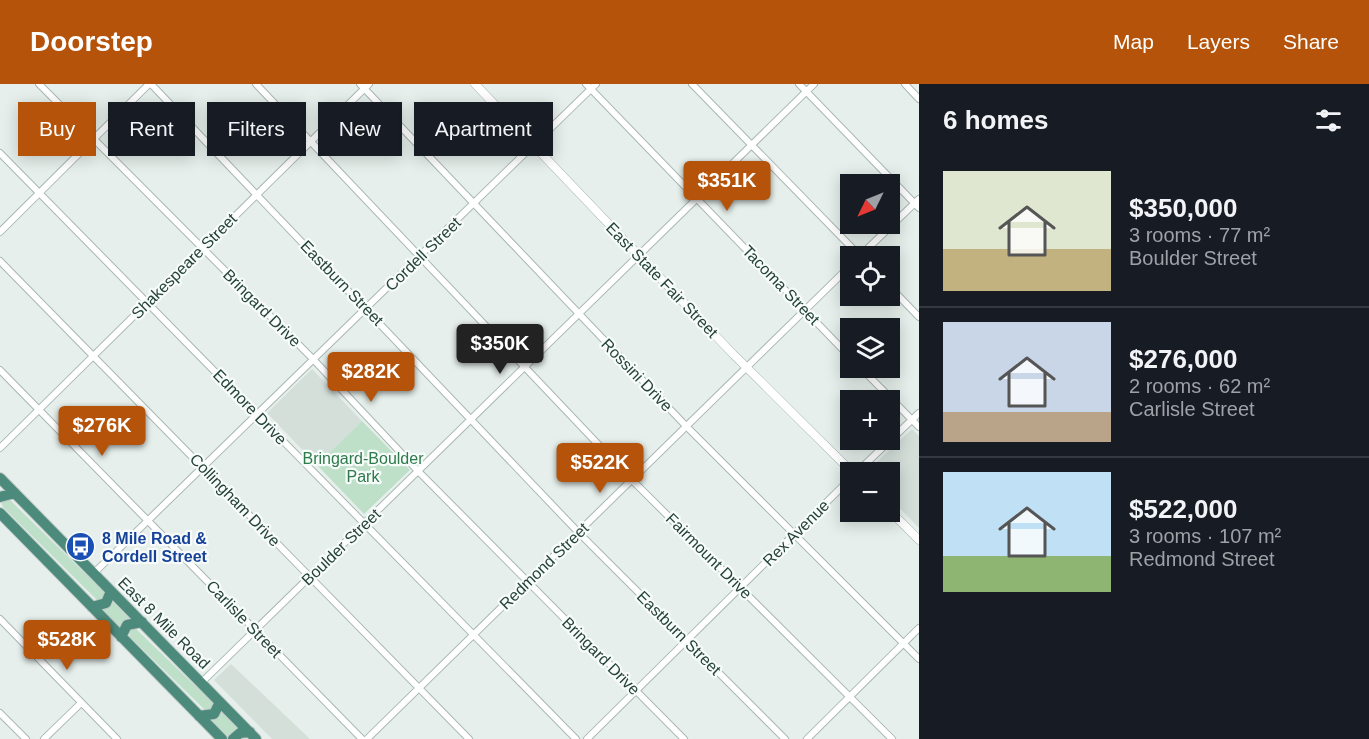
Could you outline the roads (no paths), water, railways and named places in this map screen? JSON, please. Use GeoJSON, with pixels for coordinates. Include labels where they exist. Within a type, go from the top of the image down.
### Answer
{"type":"FeatureCollection","features":[{"type":"Feature","properties":{"kind":"highway","name":"East 8 Mile Road"},"geometry":{"type":"LineString","coordinates":[[0,478],[253,736]]}},
{"type":"Feature","properties":{"kind":"highway"},"geometry":{"type":"LineString","coordinates":[[0,497],[15,493]]}},
{"type":"Feature","properties":{"kind":"highway"},"geometry":{"type":"LineString","coordinates":[[0,513],[222,739]]}},
{"type":"Feature","properties":{"kind":"highway"},"geometry":{"type":"LineString","coordinates":[[92,607],[106,603],[111,591]]}},
{"type":"Feature","properties":{"kind":"highway"},"geometry":{"type":"LineString","coordinates":[[121,637],[129,624],[142,622]]}},
{"type":"Feature","properties":{"kind":"highway"},"geometry":{"type":"LineString","coordinates":[[199,716],[214,714],[220,702]]}},
{"type":"Feature","properties":{"kind":"highway"},"geometry":{"type":"LineString","coordinates":[[233,739],[240,733],[253,736]]}},
{"type":"Feature","properties":{"kind":"street","name":"Bringard Drive"},"geometry":{"type":"LineString","coordinates":[[39,84],[57,102]]}},
{"type":"Feature","properties":{"kind":"street"},"geometry":{"type":"LineString","coordinates":[[96,137],[150,84]]}},
{"type":"Feature","properties":{"kind":"street","name":"Eastburn Street"},"geometry":{"type":"LineString","coordinates":[[150,84],[578,532],[785,739]]}},
{"type":"Feature","properties":{"kind":"street","name":"Fairmount Drive"},"geometry":{"type":"LineString","coordinates":[[256,84],[632,480],[892,739]]}},
{"type":"Feature","properties":{"kind":"street","name":"East State Fair Street"},"geometry":{"type":"LineString","coordinates":[[476,84],[493,102]]}},
{"type":"Feature","properties":{"kind":"street"},"geometry":{"type":"LineString","coordinates":[[692,84],[850,246]]}},
{"type":"Feature","properties":{"kind":"street"},"geometry":{"type":"LineString","coordinates":[[798,84],[918,204],[871,246]]}},
{"type":"Feature","properties":{"kind":"street","name":"Boulder Street"},"geometry":{"type":"LineString","coordinates":[[201,683],[814,84]]}},
{"type":"Feature","properties":{"kind":"street"},"geometry":{"type":"LineString","coordinates":[[905,84],[919,99]]}},
{"type":"Feature","properties":{"kind":"street","name":"Shakespeare Street"},"geometry":{"type":"LineString","coordinates":[[0,448],[365,86]]}},
{"type":"Feature","properties":{"kind":"street","name":"Rossini Drive"},"geometry":{"type":"LineString","coordinates":[[365,86],[686,426],[919,660]]}},
{"type":"Feature","properties":{"kind":"street","name":"Cordell Street"},"geometry":{"type":"LineString","coordinates":[[553,125],[591,86]]}},
{"type":"Feature","properties":{"kind":"street","name":"Tacoma Street"},"geometry":{"type":"LineString","coordinates":[[591,86],[840,347]]}},
{"type":"Feature","properties":{"kind":"street","name":"Bringard Drive"},"geometry":{"type":"LineString","coordinates":[[96,141],[313,359],[418,471],[684,739]]}},
{"type":"Feature","properties":{"kind":"street","name":"Edmore Drive"},"geometry":{"type":"LineString","coordinates":[[0,153],[576,739]]}},
{"type":"Feature","properties":{"kind":"street"},"geometry":{"type":"LineString","coordinates":[[0,232],[77,156]]}},
{"type":"Feature","properties":{"kind":"street","name":"Cordell Street"},"geometry":{"type":"LineString","coordinates":[[94,573],[522,156]]}},
{"type":"Feature","properties":{"kind":"street","name":"East State Fair Street"},"geometry":{"type":"LineString","coordinates":[[544,156],[842,462]]}},
{"type":"Feature","properties":{"kind":"street","name":"Collingham Drive"},"geometry":{"type":"LineString","coordinates":[[0,261],[469,739]]}},
{"type":"Feature","properties":{"kind":"street","name":"Redmond Street"},"geometry":{"type":"LineString","coordinates":[[367,739],[840,276]]}},
{"type":"Feature","properties":{"kind":"street"},"geometry":{"type":"LineString","coordinates":[[900,297],[919,317]]}},
{"type":"Feature","properties":{"kind":"street","name":"Carlisle Street"},"geometry":{"type":"LineString","coordinates":[[0,370],[362,739]]}},
{"type":"Feature","properties":{"kind":"street"},"geometry":{"type":"LineString","coordinates":[[871,378],[919,427]]}},
{"type":"Feature","properties":{"kind":"street"},"geometry":{"type":"LineString","coordinates":[[868,462],[919,413]]}},
{"type":"Feature","properties":{"kind":"street","name":"Rex Avenue"},"geometry":{"type":"LineString","coordinates":[[587,739],[840,489]]}},
{"type":"Feature","properties":{"kind":"street"},"geometry":{"type":"LineString","coordinates":[[900,521],[919,540]]}},
{"type":"Feature","properties":{"kind":"street"},"geometry":{"type":"LineString","coordinates":[[0,619],[117,739]]}},
{"type":"Feature","properties":{"kind":"street"},"geometry":{"type":"LineString","coordinates":[[807,739],[919,628]]}},
{"type":"Feature","properties":{"kind":"street"},"geometry":{"type":"LineString","coordinates":[[44,739],[81,702]]}},
{"type":"Feature","properties":{"kind":"street"},"geometry":{"type":"LineString","coordinates":[[0,713],[26,739]]}},
{"type":"Feature","properties":{"kind":"place","name":"8 Mile Road & Cordell Street"},"geometry":{"type":"Point","coordinates":[81,547]}},
{"type":"Feature","properties":{"kind":"park label","name":"Bringard-Boulder Park"},"geometry":{"type":"Point","coordinates":[363,467]}}]}
